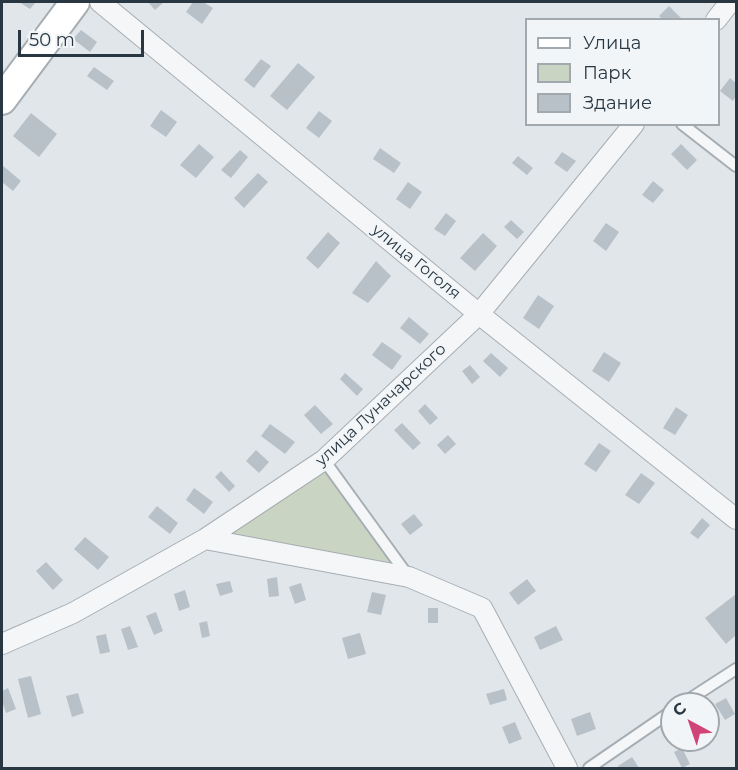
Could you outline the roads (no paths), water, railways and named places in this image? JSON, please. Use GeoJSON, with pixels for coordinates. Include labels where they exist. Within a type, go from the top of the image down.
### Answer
{"type":"FeatureCollection","features":[{"type":"Feature","properties":{"kind":"street"},"geometry":{"type":"LineString","coordinates":[[2,99],[75,2]]}},
{"type":"Feature","properties":{"kind":"street","name":"улица Гоголя"},"geometry":{"type":"LineString","coordinates":[[100,2],[479,314],[736,519]]}},
{"type":"Feature","properties":{"kind":"street"},"geometry":{"type":"LineString","coordinates":[[718,18],[730,2]]}},
{"type":"Feature","properties":{"kind":"street","name":"улица Луначарского"},"geometry":{"type":"LineString","coordinates":[[2,644],[73,613],[205,539],[324,460],[479,314],[632,126]]}},
{"type":"Feature","properties":{"kind":"street"},"geometry":{"type":"LineString","coordinates":[[205,539],[409,577],[482,608],[567,768]]}},
{"type":"Feature","properties":{"kind":"lane"},"geometry":{"type":"LineString","coordinates":[[685,126],[736,166]]}},
{"type":"Feature","properties":{"kind":"lane"},"geometry":{"type":"LineString","coordinates":[[324,460],[409,577]]}},
{"type":"Feature","properties":{"kind":"lane"},"geometry":{"type":"LineString","coordinates":[[701,692],[736,669]]}},
{"type":"Feature","properties":{"kind":"lane"},"geometry":{"type":"LineString","coordinates":[[589,768],[660,719]]}}]}
